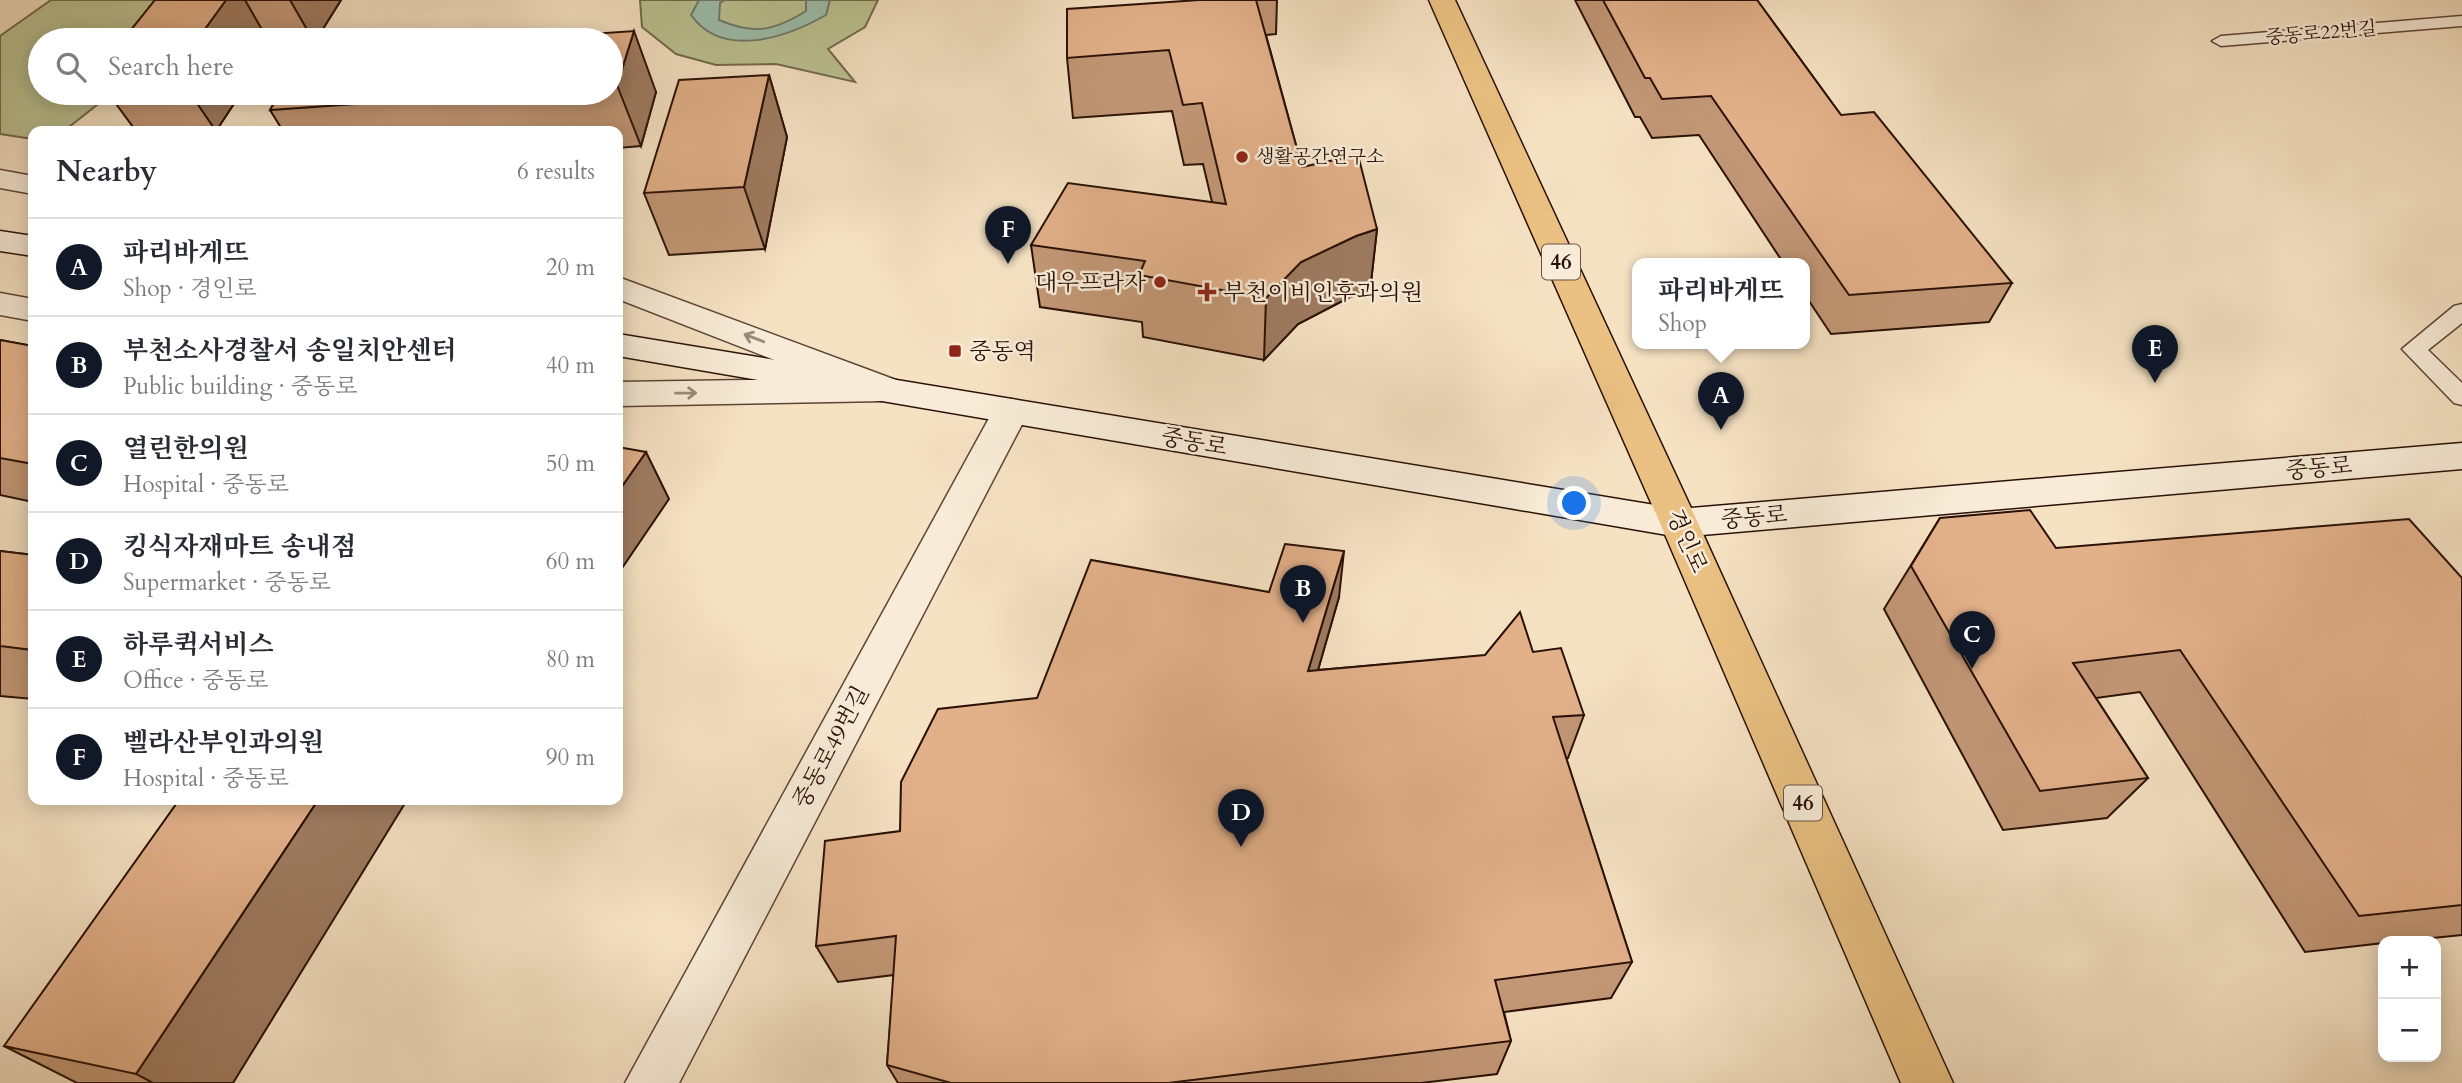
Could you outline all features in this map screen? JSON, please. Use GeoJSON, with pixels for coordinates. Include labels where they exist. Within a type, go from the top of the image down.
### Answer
{"type":"FeatureCollection","features":[{"type":"Feature","properties":{"kind":"main road","name":"경인로"},"geometry":{"type":"LineString","coordinates":[[1443,0],[1927,1083]]}},
{"type":"Feature","properties":{"kind":"street"},"geometry":{"type":"LineString","coordinates":[[0,179],[28,184]]}},
{"type":"Feature","properties":{"kind":"street"},"geometry":{"type":"LineString","coordinates":[[0,241],[28,245]]}},
{"type":"Feature","properties":{"kind":"street","name":"중동로"},"geometry":{"type":"LineString","coordinates":[[623,289],[886,390]]}},
{"type":"Feature","properties":{"kind":"street"},"geometry":{"type":"LineString","coordinates":[[0,304],[28,309]]}},
{"type":"Feature","properties":{"kind":"street","name":"중동로"},"geometry":{"type":"LineString","coordinates":[[623,346],[1679,523],[2462,456]]}},
{"type":"Feature","properties":{"kind":"street","name":"중동로"},"geometry":{"type":"LineString","coordinates":[[623,394],[886,390]]}},
{"type":"Feature","properties":{"kind":"street","name":"중동로49번길"},"geometry":{"type":"LineString","coordinates":[[651,1083],[1010,411]]}},
{"type":"Feature","properties":{"kind":"lane","name":"중동로22번길"},"geometry":{"type":"LineString","coordinates":[[2221,41],[2462,21]]}},
{"type":"Feature","properties":{"kind":"lane"},"geometry":{"type":"LineString","coordinates":[[2462,311],[2414,349],[2462,397]]}},
{"type":"Feature","properties":{"kind":"shaded area"},"geometry":{"type":"Polygon","coordinates":[[[51,0],[227,0],[192,28],[28,28],[28,105],[97,105],[70,126],[28,126],[28,138],[0,134],[0,36],[51,0]]]}},
{"type":"Feature","properties":{"kind":"shaded area"},"geometry":{"type":"Polygon","coordinates":[[[640,0],[878,0],[865,27],[828,49],[855,82],[776,64],[716,65],[676,54],[642,27],[640,0]]]}},
{"type":"Feature","properties":{"kind":"shaded area"},"geometry":{"type":"Polygon","coordinates":[[[699,0],[725,0],[720,3],[719,20],[743,28],[764,29],[784,23],[806,11],[806,0],[830,0],[826,15],[793,31],[775,37],[737,41],[704,29],[691,15],[699,0]]]}},
{"type":"Feature","properties":{"kind":"building"},"geometry":{"type":"Polygon","coordinates":[[[155,0],[226,0],[206,28],[133,28],[155,0]]]}},
{"type":"Feature","properties":{"kind":"building"},"geometry":{"type":"Polygon","coordinates":[[[1199,0],[1256,0],[1302,167],[1358,155],[1377,229],[1301,262],[1266,298],[1139,275],[1145,261],[1031,245],[1068,183],[1226,204],[1202,103],[1183,105],[1169,50],[1067,58],[1067,9],[1199,0]]]}},
{"type":"Feature","properties":{"kind":"building"},"geometry":{"type":"Polygon","coordinates":[[[1603,0],[1757,0],[1841,115],[1874,112],[2012,283],[1849,295],[1711,96],[1662,99],[1650,78],[1645,78],[1603,0]]]}},
{"type":"Feature","properties":{"kind":"building"},"geometry":{"type":"Polygon","coordinates":[[[634,31],[623,66],[623,32],[634,31]]]}},
{"type":"Feature","properties":{"kind":"building"},"geometry":{"type":"Polygon","coordinates":[[[769,75],[744,187],[644,193],[679,80],[769,75]]]}},
{"type":"Feature","properties":{"kind":"building"},"geometry":{"type":"Polygon","coordinates":[[[273,105],[341,105],[270,110],[273,105]]]}},
{"type":"Feature","properties":{"kind":"building"},"geometry":{"type":"Polygon","coordinates":[[[0,340],[28,345],[28,463],[0,458],[0,340]]]}},
{"type":"Feature","properties":{"kind":"building"},"geometry":{"type":"Polygon","coordinates":[[[623,448],[646,452],[623,485],[623,448]]]}},
{"type":"Feature","properties":{"kind":"building"},"geometry":{"type":"Polygon","coordinates":[[[2030,510],[2056,548],[2409,519],[2462,578],[2462,905],[2359,916],[2180,650],[2073,663],[2148,778],[2040,791],[1911,566],[1940,518],[2030,510]]]}},
{"type":"Feature","properties":{"kind":"building"},"geometry":{"type":"Polygon","coordinates":[[[1285,544],[1344,551],[1308,671],[1485,655],[1520,612],[1533,652],[1561,648],[1584,715],[1553,717],[1632,962],[1495,980],[1511,1041],[1168,1083],[951,1083],[887,1065],[896,936],[816,946],[825,841],[900,831],[901,782],[938,709],[1037,698],[1091,560],[1269,592],[1285,544]]]}},
{"type":"Feature","properties":{"kind":"building"},"geometry":{"type":"Polygon","coordinates":[[[0,551],[28,554],[28,649],[0,646],[0,551]]]}},
{"type":"Feature","properties":{"kind":"building"},"geometry":{"type":"Polygon","coordinates":[[[175,805],[315,805],[136,1074],[4,1046],[175,805]]]}},
{"type":"Feature","properties":{"kind":"place","name":"생활공간연구소"},"geometry":{"type":"Point","coordinates":[1242,157]}},
{"type":"Feature","properties":{"kind":"place","name":"벨라산부인과의원"},"geometry":{"type":"Point","coordinates":[1008,264]}},
{"type":"Feature","properties":{"kind":"place","name":"대우프라자"},"geometry":{"type":"Point","coordinates":[1160,282]}},
{"type":"Feature","properties":{"kind":"place","name":"부천이비인후과의원"},"geometry":{"type":"Point","coordinates":[1207,292]}},
{"type":"Feature","properties":{"kind":"place","name":"중동역"},"geometry":{"type":"Point","coordinates":[955,351]}},
{"type":"Feature","properties":{"kind":"place","name":"하루퀵서비스"},"geometry":{"type":"Point","coordinates":[2155,383]}},
{"type":"Feature","properties":{"kind":"place","name":"파리바게뜨"},"geometry":{"type":"Point","coordinates":[1721,430]}},
{"type":"Feature","properties":{"kind":"place","name":"부천소사경찰서 송일치안센터"},"geometry":{"type":"Point","coordinates":[1303,623]}},
{"type":"Feature","properties":{"kind":"place","name":"열린한의원"},"geometry":{"type":"Point","coordinates":[1972,669]}},
{"type":"Feature","properties":{"kind":"place","name":"킹식자재마트 송내점"},"geometry":{"type":"Point","coordinates":[1241,847]}}]}
